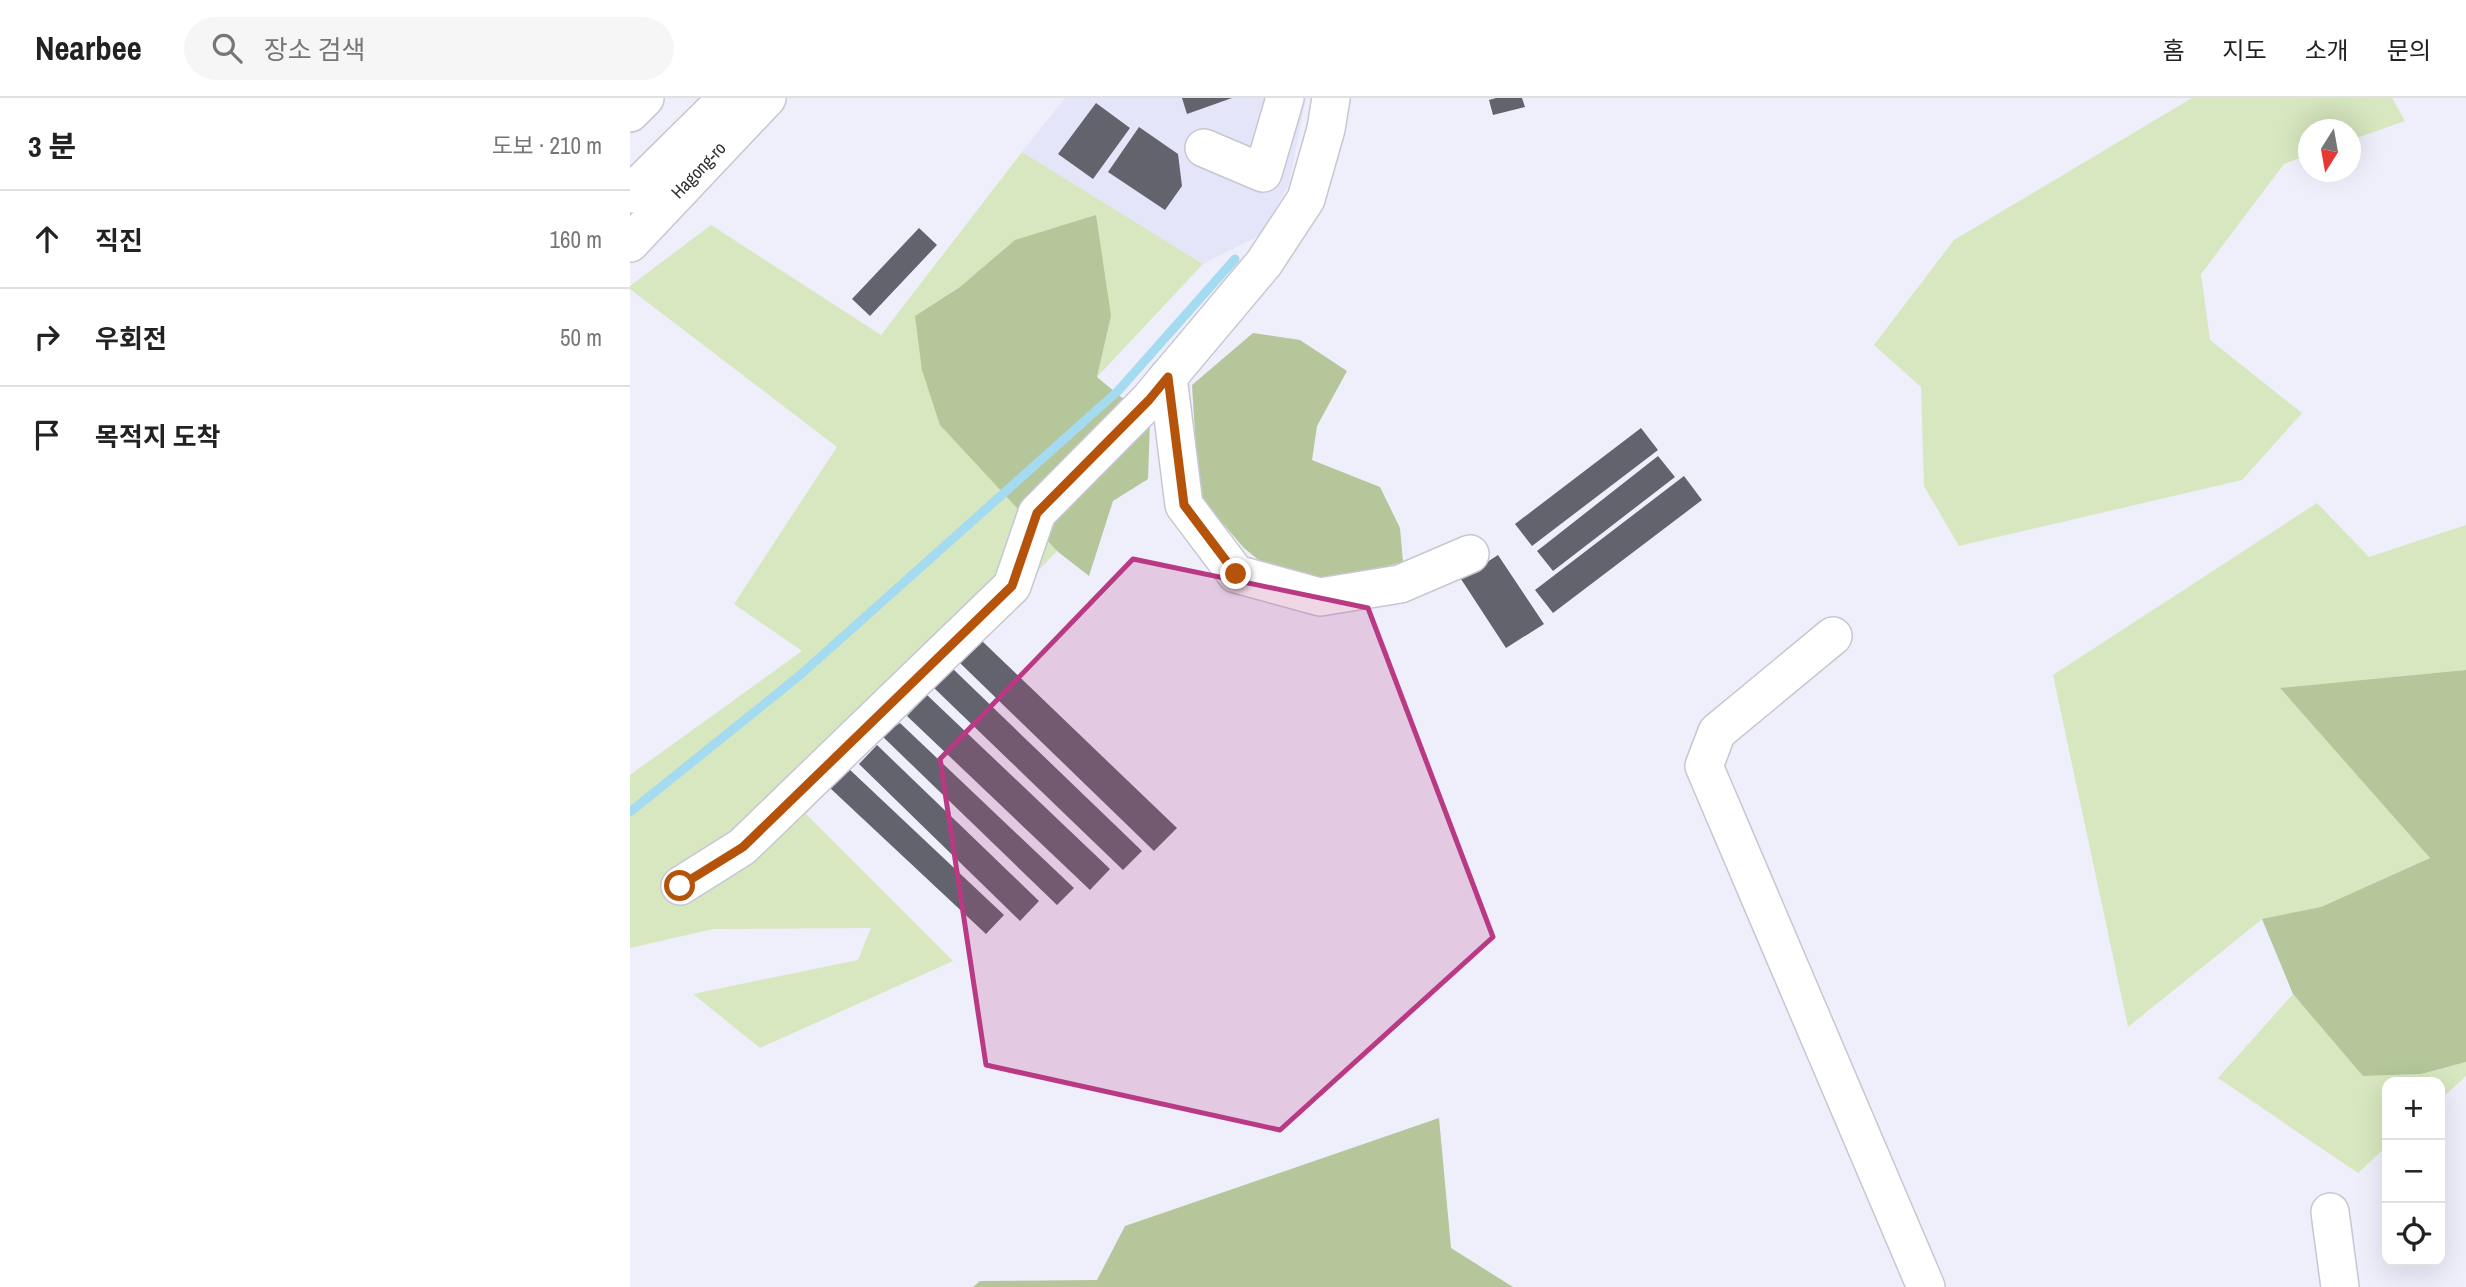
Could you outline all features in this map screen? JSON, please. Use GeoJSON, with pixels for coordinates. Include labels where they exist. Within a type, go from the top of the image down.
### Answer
{"type":"FeatureCollection","features":[{"type":"Feature","properties":{"kind":"street"},"geometry":{"type":"LineString","coordinates":[[630,113],[645,98]]}},
{"type":"Feature","properties":{"kind":"street","name":"Hagong-ro"},"geometry":{"type":"LineString","coordinates":[[630,194],[727,98]]}},
{"type":"Feature","properties":{"kind":"street","name":"Hagong-ro"},"geometry":{"type":"LineString","coordinates":[[630,243],[767,98]]}},
{"type":"Feature","properties":{"kind":"street"},"geometry":{"type":"LineString","coordinates":[[1204,148],[1263,173],[1285,98]]}},
{"type":"Feature","properties":{"kind":"street"},"geometry":{"type":"LineString","coordinates":[[680,886],[743,847],[1012,586],[1037,513],[1149,400],[1264,263],[1306,200],[1326,128],[1331,98]]}},
{"type":"Feature","properties":{"kind":"street"},"geometry":{"type":"LineString","coordinates":[[1168,377],[1184,505],[1236,574],[1320,597],[1400,584],[1470,554]]}},
{"type":"Feature","properties":{"kind":"street"},"geometry":{"type":"LineString","coordinates":[[1833,636],[1717,733],[1704,766],[1926,1287]]}},
{"type":"Feature","properties":{"kind":"street"},"geometry":{"type":"LineString","coordinates":[[2330,1212],[2340,1287]]}},
{"type":"Feature","properties":{"kind":"highlighted area"},"geometry":{"type":"Polygon","coordinates":[[[1133,559],[1368,608],[1493,937],[1280,1130],[986,1065],[940,759],[1133,559]]]}},
{"type":"Feature","properties":{"kind":"shaded area"},"geometry":{"type":"Polygon","coordinates":[[[1065,98],[1306,98],[1289,184],[1262,234],[1203,264],[1022,152],[1065,98]]]}},
{"type":"Feature","properties":{"kind":"green space"},"geometry":{"type":"Polygon","coordinates":[[[2192,98],[2392,98],[2405,121],[2361,136],[2361,119],[2298,119],[2298,159],[2284,164],[2201,274],[2210,340],[2302,413],[2242,480],[1959,546],[1924,486],[1921,387],[1874,345],[1954,240],[2192,98]]]}},
{"type":"Feature","properties":{"kind":"green space"},"geometry":{"type":"Polygon","coordinates":[[[1022,152],[1203,264],[1097,377],[1111,316],[960,287],[915,316],[986,473],[1057,551],[806,814],[953,961],[760,1048],[693,994],[858,960],[871,928],[713,929],[630,948],[630,775],[802,651],[734,604],[837,447],[630,289],[630,286],[711,225],[881,335],[1022,152]]]}},
{"type":"Feature","properties":{"kind":"green space"},"geometry":{"type":"Polygon","coordinates":[[[1096,215],[1111,316],[1097,377],[1150,421],[1148,479],[1113,501],[1089,576],[1057,551],[940,425],[922,370],[915,316],[960,287],[1015,240],[1096,215]]]}},
{"type":"Feature","properties":{"kind":"green space"},"geometry":{"type":"Polygon","coordinates":[[[1253,333],[1300,340],[1347,371],[1317,426],[1312,460],[1380,487],[1400,528],[1403,562],[1295,590],[1244,548],[1199,496],[1192,385],[1253,333]]]}},
{"type":"Feature","properties":{"kind":"green space"},"geometry":{"type":"Polygon","coordinates":[[[2317,503],[2369,557],[2466,525],[2466,670],[2281,689],[2430,858],[2321,907],[2261,920],[2128,1027],[2053,675],[2317,503]]]}},
{"type":"Feature","properties":{"kind":"green space"},"geometry":{"type":"Polygon","coordinates":[[[2466,670],[2466,1062],[2421,1074],[2363,1076],[2293,994],[2262,919],[2321,907],[2430,858],[2280,688],[2466,670]]]}},
{"type":"Feature","properties":{"kind":"green space"},"geometry":{"type":"Polygon","coordinates":[[[2293,994],[2364,1076],[2421,1074],[2466,1062],[2466,1076],[2445,1095],[2445,1077],[2382,1077],[2382,1151],[2358,1173],[2218,1078],[2293,994]]]}},
{"type":"Feature","properties":{"kind":"green space"},"geometry":{"type":"Polygon","coordinates":[[[1439,1118],[1451,1248],[1513,1287],[973,1287],[980,1281],[1097,1280],[1125,1226],[1439,1118]]]}},
{"type":"Feature","properties":{"kind":"building"},"geometry":{"type":"Polygon","coordinates":[[[1182,98],[1232,98],[1187,114],[1182,98]]]}},
{"type":"Feature","properties":{"kind":"building"},"geometry":{"type":"Polygon","coordinates":[[[1522,98],[1525,107],[1493,115],[1489,100],[1522,98]]]}},
{"type":"Feature","properties":{"kind":"building"},"geometry":{"type":"Polygon","coordinates":[[[1096,103],[1130,128],[1093,179],[1058,154],[1096,103]]]}},
{"type":"Feature","properties":{"kind":"building"},"geometry":{"type":"Polygon","coordinates":[[[1139,127],[1178,154],[1182,186],[1165,210],[1108,172],[1139,127]]]}},
{"type":"Feature","properties":{"kind":"building"},"geometry":{"type":"Polygon","coordinates":[[[919,228],[937,245],[870,316],[852,299],[919,228]]]}},
{"type":"Feature","properties":{"kind":"building"},"geometry":{"type":"Polygon","coordinates":[[[1641,428],[1658,450],[1532,546],[1515,524],[1641,428]]]}},
{"type":"Feature","properties":{"kind":"building"},"geometry":{"type":"Polygon","coordinates":[[[1658,456],[1675,477],[1553,571],[1537,551],[1658,456]]]}},
{"type":"Feature","properties":{"kind":"building"},"geometry":{"type":"Polygon","coordinates":[[[1684,476],[1702,500],[1553,613],[1535,590],[1684,476]]]}},
{"type":"Feature","properties":{"kind":"building"},"geometry":{"type":"Polygon","coordinates":[[[1498,555],[1544,624],[1506,648],[1461,579],[1498,555]]]}},
{"type":"Feature","properties":{"kind":"building"},"geometry":{"type":"Polygon","coordinates":[[[982,641],[1177,828],[1154,851],[960,663],[982,641]]]}},
{"type":"Feature","properties":{"kind":"building"},"geometry":{"type":"Polygon","coordinates":[[[952,668],[1142,851],[1123,870],[933,687],[952,668]]]}},
{"type":"Feature","properties":{"kind":"building"},"geometry":{"type":"Polygon","coordinates":[[[927,695],[1110,869],[1090,890],[907,716],[927,695]]]}},
{"type":"Feature","properties":{"kind":"building"},"geometry":{"type":"Polygon","coordinates":[[[900,723],[1074,888],[1057,905],[881,735],[900,723]]]}},
{"type":"Feature","properties":{"kind":"building"},"geometry":{"type":"Polygon","coordinates":[[[877,745],[1039,901],[1020,921],[859,764],[877,745]]]}},
{"type":"Feature","properties":{"kind":"building"},"geometry":{"type":"Polygon","coordinates":[[[848,768],[1004,915],[986,934],[830,788],[848,768]]]}},
{"type":"Feature","properties":{"kind":"waterway"},"geometry":{"type":"LineString","coordinates":[[630,812],[799,676],[1118,391],[1235,259]]}},
{"type":"Feature","properties":{"kind":"route"},"geometry":{"type":"LineString","coordinates":[[680,886],[743,847],[1012,586],[1037,513],[1149,400],[1168,377],[1184,505],[1236,574]]}}]}
